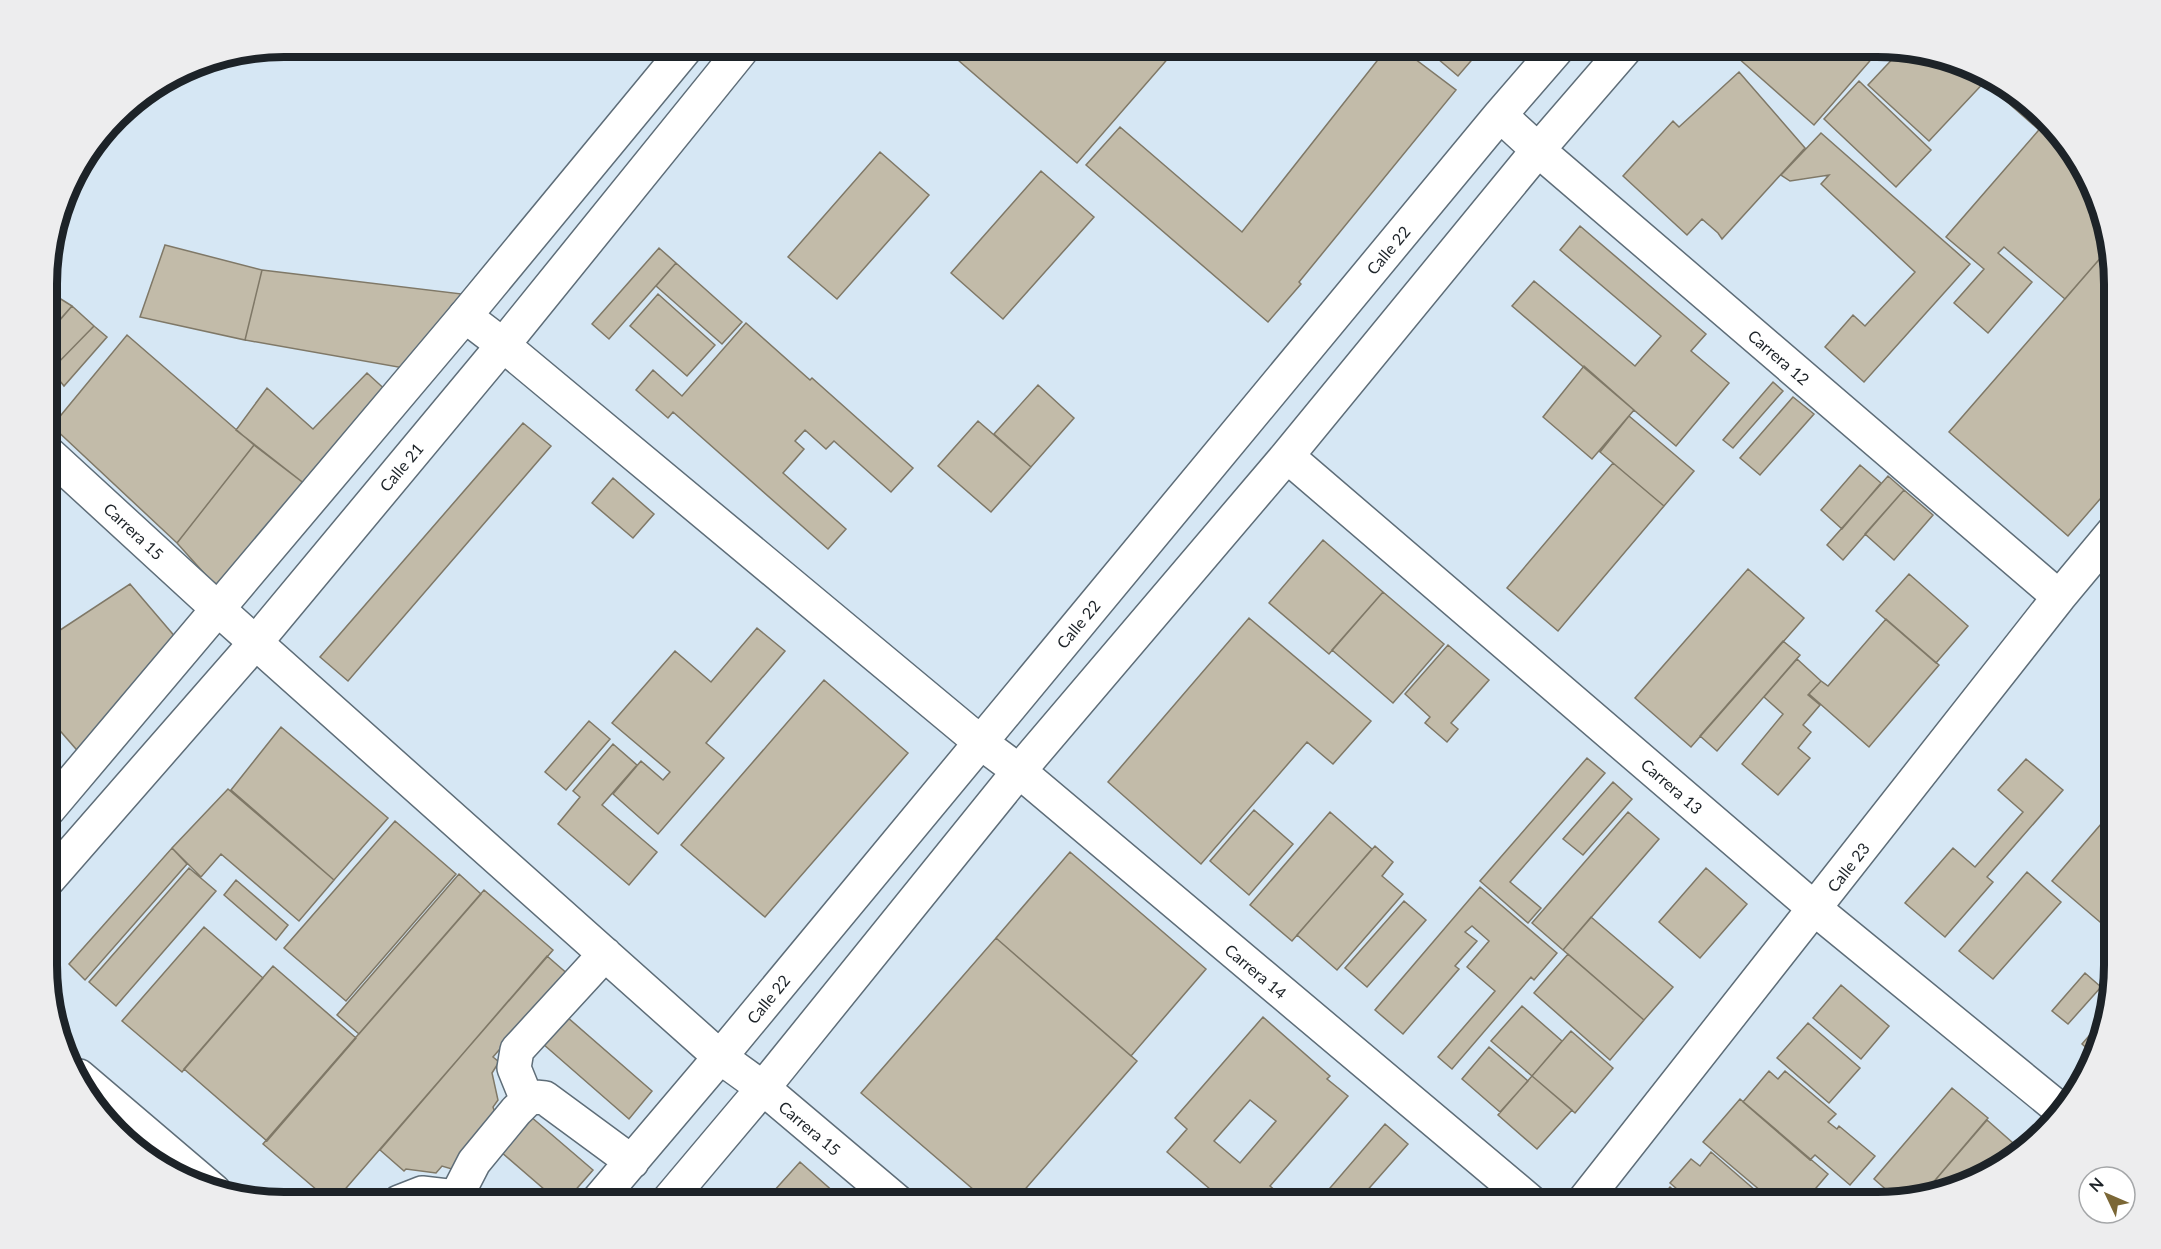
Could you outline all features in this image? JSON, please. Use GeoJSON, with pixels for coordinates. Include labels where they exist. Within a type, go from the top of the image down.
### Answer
{"type":"FeatureCollection","features":[{"type":"Feature","properties":{"kind":"street"},"geometry":{"type":"LineString","coordinates":[[57,799],[465,316],[678,57]]}},
{"type":"Feature","properties":{"kind":"street","name":"Calle 21"},"geometry":{"type":"LineString","coordinates":[[57,869],[256,642],[503,345],[735,57]]}},
{"type":"Feature","properties":{"kind":"street","name":"Calle 22"},"geometry":{"type":"LineString","coordinates":[[606,1192],[1550,57]]}},
{"type":"Feature","properties":{"kind":"street"},"geometry":{"type":"LineString","coordinates":[[675,1192],[763,1088],[1018,771],[1287,456],[1617,57]]}},
{"type":"Feature","properties":{"kind":"street","name":"Carrera 12"},"geometry":{"type":"LineString","coordinates":[[1500,115],[2059,597]]}},
{"type":"Feature","properties":{"kind":"street","name":"Carrera 14"},"geometry":{"type":"LineString","coordinates":[[465,316],[1018,771],[1519,1192]]}},
{"type":"Feature","properties":{"kind":"street","name":"Carrera 13"},"geometry":{"type":"LineString","coordinates":[[1287,456],[1815,909],[2055,1105]]}},
{"type":"Feature","properties":{"kind":"street","name":"Carrera 15"},"geometry":{"type":"LineString","coordinates":[[57,461],[219,610],[720,1057],[763,1088],[886,1192]]}},
{"type":"Feature","properties":{"kind":"street","name":"Calle 23"},"geometry":{"type":"LineString","coordinates":[[1591,1192],[2059,597],[2104,543]]}},
{"type":"Feature","properties":{"kind":"street"},"geometry":{"type":"LineString","coordinates":[[527,1100],[514,1068],[517,1050],[605,954]]}},
{"type":"Feature","properties":{"kind":"street"},"geometry":{"type":"LineString","coordinates":[[93,1088],[193,1173]]}},
{"type":"Feature","properties":{"kind":"street"},"geometry":{"type":"LineString","coordinates":[[463,1192],[474,1162],[516,1111],[527,1100],[535,1097],[545,1098],[632,1162]]}},
{"type":"Feature","properties":{"kind":"building"},"geometry":{"type":"Polygon","coordinates":[[[955,57],[1169,57],[1077,163],[955,57]]]}},
{"type":"Feature","properties":{"kind":"building"},"geometry":{"type":"Polygon","coordinates":[[[1380,57],[1412,57],[1456,90],[1268,322],[1086,165],[1120,127],[1242,232],[1380,57]]]}},
{"type":"Feature","properties":{"kind":"building"},"geometry":{"type":"Polygon","coordinates":[[[1436,57],[1474,57],[1458,76],[1436,57]]]}},
{"type":"Feature","properties":{"kind":"building"},"geometry":{"type":"Polygon","coordinates":[[[1737,57],[1873,57],[1814,125],[1737,57]]]}},
{"type":"Feature","properties":{"kind":"building"},"geometry":{"type":"Polygon","coordinates":[[[1894,57],[1921,61],[1950,69],[1983,83],[1929,141],[1868,85],[1894,57]]]}},
{"type":"Feature","properties":{"kind":"building"},"geometry":{"type":"Polygon","coordinates":[[[1739,72],[1805,148],[1722,239],[1702,219],[1687,235],[1623,176],[1673,121],[1679,127],[1739,72]]]}},
{"type":"Feature","properties":{"kind":"building"},"geometry":{"type":"Polygon","coordinates":[[[1859,81],[1931,150],[1896,187],[1824,119],[1859,81]]]}},
{"type":"Feature","properties":{"kind":"building"},"geometry":{"type":"Polygon","coordinates":[[[1990,87],[2027,113],[2041,126],[2038,129],[1990,87]]]}},
{"type":"Feature","properties":{"kind":"building"},"geometry":{"type":"Polygon","coordinates":[[[2042,127],[2066,158],[2081,184],[2092,211],[2102,256],[2065,299],[2004,247],[1998,253],[2032,282],[1988,333],[1954,303],[1984,269],[1946,237],[2042,127]]]}},
{"type":"Feature","properties":{"kind":"building"},"geometry":{"type":"Polygon","coordinates":[[[1821,133],[1970,264],[1864,382],[1825,347],[1853,315],[1865,326],[1915,272],[1821,184],[1829,175],[1790,181],[1781,175],[1821,133]]]}},
{"type":"Feature","properties":{"kind":"building"},"geometry":{"type":"Polygon","coordinates":[[[880,152],[929,195],[837,299],[788,257],[880,152]]]}},
{"type":"Feature","properties":{"kind":"building"},"geometry":{"type":"Polygon","coordinates":[[[1041,171],[1094,217],[1003,319],[951,273],[1041,171]]]}},
{"type":"Feature","properties":{"kind":"building"},"geometry":{"type":"Polygon","coordinates":[[[1580,226],[1706,334],[1691,351],[1729,383],[1676,446],[1512,306],[1534,281],[1635,366],[1661,336],[1560,250],[1580,226]]]}},
{"type":"Feature","properties":{"kind":"building"},"geometry":{"type":"Polygon","coordinates":[[[165,245],[262,270],[245,340],[140,317],[165,245]]]}},
{"type":"Feature","properties":{"kind":"building"},"geometry":{"type":"Polygon","coordinates":[[[659,248],[676,263],[609,339],[592,324],[659,248]]]}},
{"type":"Feature","properties":{"kind":"building"},"geometry":{"type":"Polygon","coordinates":[[[2102,256],[2104,495],[2068,536],[1949,432],[2102,256]]]}},
{"type":"Feature","properties":{"kind":"building"},"geometry":{"type":"Polygon","coordinates":[[[676,263],[742,322],[722,344],[656,286],[676,263]]]}},
{"type":"Feature","properties":{"kind":"building"},"geometry":{"type":"Polygon","coordinates":[[[262,270],[462,294],[415,370],[245,340],[262,270]]]}},
{"type":"Feature","properties":{"kind":"building"},"geometry":{"type":"Polygon","coordinates":[[[658,294],[715,345],[687,376],[630,326],[658,294]]]}},
{"type":"Feature","properties":{"kind":"building"},"geometry":{"type":"Polygon","coordinates":[[[57,297],[72,306],[57,323],[57,297]]]}},
{"type":"Feature","properties":{"kind":"building"},"geometry":{"type":"Polygon","coordinates":[[[72,306],[94,326],[57,364],[57,324],[72,306]]]}},
{"type":"Feature","properties":{"kind":"building"},"geometry":{"type":"Polygon","coordinates":[[[746,323],[913,468],[891,492],[834,441],[826,449],[805,430],[795,441],[804,449],[783,473],[846,529],[828,549],[673,412],[668,418],[636,390],[653,370],[682,396],[746,323]]]}},
{"type":"Feature","properties":{"kind":"building"},"geometry":{"type":"Polygon","coordinates":[[[94,326],[107,337],[64,386],[57,377],[57,364],[94,326]]]}},
{"type":"Feature","properties":{"kind":"building"},"geometry":{"type":"Polygon","coordinates":[[[127,335],[254,445],[177,543],[57,431],[57,420],[127,335]]]}},
{"type":"Feature","properties":{"kind":"building"},"geometry":{"type":"Polygon","coordinates":[[[1584,366],[1634,410],[1592,459],[1543,417],[1584,366]]]}},
{"type":"Feature","properties":{"kind":"building"},"geometry":{"type":"Polygon","coordinates":[[[367,373],[390,394],[310,488],[236,430],[267,388],[313,429],[367,373]]]}},
{"type":"Feature","properties":{"kind":"building"},"geometry":{"type":"Polygon","coordinates":[[[1773,382],[1783,391],[1733,448],[1723,440],[1773,382]]]}},
{"type":"Feature","properties":{"kind":"building"},"geometry":{"type":"Polygon","coordinates":[[[1038,385],[1074,418],[1031,467],[994,434],[1038,385]]]}},
{"type":"Feature","properties":{"kind":"building"},"geometry":{"type":"Polygon","coordinates":[[[1793,397],[1814,414],[1760,475],[1740,458],[1793,397]]]}},
{"type":"Feature","properties":{"kind":"building"},"geometry":{"type":"Polygon","coordinates":[[[1629,416],[1694,471],[1664,506],[1600,452],[1629,416]]]}},
{"type":"Feature","properties":{"kind":"building"},"geometry":{"type":"Polygon","coordinates":[[[978,421],[1031,467],[991,512],[938,466],[978,421]]]}},
{"type":"Feature","properties":{"kind":"building"},"geometry":{"type":"Polygon","coordinates":[[[523,423],[551,446],[348,681],[320,657],[523,423]]]}},
{"type":"Feature","properties":{"kind":"building"},"geometry":{"type":"Polygon","coordinates":[[[254,445],[310,488],[221,592],[177,543],[254,445]]]}},
{"type":"Feature","properties":{"kind":"building"},"geometry":{"type":"Polygon","coordinates":[[[1613,463],[1664,506],[1558,631],[1507,588],[1613,463]]]}},
{"type":"Feature","properties":{"kind":"building"},"geometry":{"type":"Polygon","coordinates":[[[1860,465],[1881,483],[1842,529],[1821,510],[1860,465]]]}},
{"type":"Feature","properties":{"kind":"building"},"geometry":{"type":"Polygon","coordinates":[[[1888,476],[1904,490],[1843,560],[1827,545],[1888,476]]]}},
{"type":"Feature","properties":{"kind":"building"},"geometry":{"type":"Polygon","coordinates":[[[613,478],[654,514],[633,538],[592,503],[613,478]]]}},
{"type":"Feature","properties":{"kind":"building"},"geometry":{"type":"Polygon","coordinates":[[[1904,490],[1933,515],[1894,560],[1865,534],[1904,490]]]}},
{"type":"Feature","properties":{"kind":"building"},"geometry":{"type":"Polygon","coordinates":[[[1323,540],[1383,592],[1329,654],[1269,603],[1323,540]]]}},
{"type":"Feature","properties":{"kind":"building"},"geometry":{"type":"Polygon","coordinates":[[[1748,569],[1804,618],[1691,747],[1635,698],[1748,569]]]}},
{"type":"Feature","properties":{"kind":"building"},"geometry":{"type":"Polygon","coordinates":[[[1909,574],[1968,626],[1936,663],[1876,611],[1909,574]]]}},
{"type":"Feature","properties":{"kind":"building"},"geometry":{"type":"Polygon","coordinates":[[[130,584],[183,646],[83,757],[57,727],[57,632],[130,584]]]}},
{"type":"Feature","properties":{"kind":"building"},"geometry":{"type":"Polygon","coordinates":[[[1383,592],[1444,644],[1393,703],[1332,650],[1383,592]]]}},
{"type":"Feature","properties":{"kind":"building"},"geometry":{"type":"Polygon","coordinates":[[[1249,618],[1371,721],[1333,764],[1307,742],[1201,864],[1108,782],[1249,618]]]}},
{"type":"Feature","properties":{"kind":"building"},"geometry":{"type":"Polygon","coordinates":[[[1886,619],[1939,665],[1869,747],[1809,694],[1821,681],[1828,686],[1886,619]]]}},
{"type":"Feature","properties":{"kind":"building"},"geometry":{"type":"Polygon","coordinates":[[[757,628],[785,651],[706,743],[724,758],[658,834],[613,794],[641,761],[663,780],[670,772],[612,723],[675,651],[711,682],[757,628]]]}},
{"type":"Feature","properties":{"kind":"building"},"geometry":{"type":"Polygon","coordinates":[[[1783,641],[1800,655],[1717,751],[1700,736],[1783,641]]]}},
{"type":"Feature","properties":{"kind":"building"},"geometry":{"type":"Polygon","coordinates":[[[1448,645],[1489,680],[1451,723],[1458,729],[1447,742],[1425,723],[1430,717],[1405,694],[1448,645]]]}},
{"type":"Feature","properties":{"kind":"building"},"geometry":{"type":"Polygon","coordinates":[[[1797,659],[1821,681],[1808,695],[1820,705],[1803,725],[1811,732],[1798,748],[1810,758],[1778,795],[1742,764],[1783,714],[1764,697],[1797,659]]]}},
{"type":"Feature","properties":{"kind":"building"},"geometry":{"type":"Polygon","coordinates":[[[824,680],[908,753],[765,917],[681,845],[824,680]]]}},
{"type":"Feature","properties":{"kind":"building"},"geometry":{"type":"Polygon","coordinates":[[[589,721],[610,739],[566,790],[545,772],[589,721]]]}},
{"type":"Feature","properties":{"kind":"building"},"geometry":{"type":"Polygon","coordinates":[[[281,727],[388,818],[334,880],[231,790],[281,727]]]}},
{"type":"Feature","properties":{"kind":"building"},"geometry":{"type":"Polygon","coordinates":[[[613,744],[637,765],[602,805],[657,852],[629,885],[558,824],[580,797],[573,791],[613,744]]]}},
{"type":"Feature","properties":{"kind":"building"},"geometry":{"type":"Polygon","coordinates":[[[1587,758],[1605,773],[1510,882],[1541,908],[1528,923],[1480,881],[1587,758]]]}},
{"type":"Feature","properties":{"kind":"building"},"geometry":{"type":"Polygon","coordinates":[[[2026,759],[2063,790],[1987,877],[1993,882],[1945,937],[1905,903],[1953,848],[1975,867],[2023,812],[1998,790],[2026,759]]]}},
{"type":"Feature","properties":{"kind":"building"},"geometry":{"type":"Polygon","coordinates":[[[1613,782],[1632,799],[1583,855],[1563,839],[1613,782]]]}},
{"type":"Feature","properties":{"kind":"building"},"geometry":{"type":"Polygon","coordinates":[[[228,789],[334,880],[299,921],[221,854],[201,877],[172,848],[228,789]]]}},
{"type":"Feature","properties":{"kind":"building"},"geometry":{"type":"Polygon","coordinates":[[[1254,810],[1293,844],[1249,895],[1210,861],[1254,810]]]}},
{"type":"Feature","properties":{"kind":"building"},"geometry":{"type":"Polygon","coordinates":[[[1330,812],[1372,849],[1292,941],[1250,905],[1330,812]]]}},
{"type":"Feature","properties":{"kind":"building"},"geometry":{"type":"Polygon","coordinates":[[[1628,812],[1659,839],[1563,950],[1532,923],[1628,812]]]}},
{"type":"Feature","properties":{"kind":"building"},"geometry":{"type":"Polygon","coordinates":[[[395,821],[456,874],[346,1001],[284,948],[395,821]]]}},
{"type":"Feature","properties":{"kind":"building"},"geometry":{"type":"Polygon","coordinates":[[[2104,821],[2104,917],[2100,922],[2052,881],[2104,821]]]}},
{"type":"Feature","properties":{"kind":"building"},"geometry":{"type":"Polygon","coordinates":[[[1375,846],[1393,862],[1382,876],[1403,894],[1337,970],[1297,935],[1375,846]]]}},
{"type":"Feature","properties":{"kind":"building"},"geometry":{"type":"Polygon","coordinates":[[[172,848],[187,864],[85,980],[69,964],[172,848]]]}},
{"type":"Feature","properties":{"kind":"building"},"geometry":{"type":"Polygon","coordinates":[[[1070,852],[1206,969],[1131,1056],[996,938],[1070,852]]]}},
{"type":"Feature","properties":{"kind":"building"},"geometry":{"type":"Polygon","coordinates":[[[189,868],[216,891],[116,1006],[89,982],[189,868]]]}},
{"type":"Feature","properties":{"kind":"building"},"geometry":{"type":"Polygon","coordinates":[[[1706,868],[1747,904],[1700,958],[1659,922],[1706,868]]]}},
{"type":"Feature","properties":{"kind":"building"},"geometry":{"type":"Polygon","coordinates":[[[2027,872],[2061,902],[1993,979],[1959,951],[2027,872]]]}},
{"type":"Feature","properties":{"kind":"building"},"geometry":{"type":"Polygon","coordinates":[[[459,874],[481,894],[359,1034],[337,1015],[459,874]]]}},
{"type":"Feature","properties":{"kind":"building"},"geometry":{"type":"Polygon","coordinates":[[[236,880],[288,925],[276,940],[224,895],[236,880]]]}},
{"type":"Feature","properties":{"kind":"building"},"geometry":{"type":"Polygon","coordinates":[[[1480,887],[1557,953],[1534,980],[1531,977],[1452,1069],[1438,1057],[1495,991],[1467,967],[1489,941],[1472,926],[1465,932],[1477,941],[1455,966],[1459,969],[1403,1034],[1375,1010],[1480,887]]]}},
{"type":"Feature","properties":{"kind":"building"},"geometry":{"type":"Polygon","coordinates":[[[484,890],[553,950],[343,1192],[319,1192],[263,1144],[484,890]]]}},
{"type":"Feature","properties":{"kind":"building"},"geometry":{"type":"Polygon","coordinates":[[[1404,901],[1426,920],[1367,987],[1345,968],[1404,901]]]}},
{"type":"Feature","properties":{"kind":"building"},"geometry":{"type":"Polygon","coordinates":[[[1591,917],[1673,987],[1644,1020],[1563,950],[1591,917]]]}},
{"type":"Feature","properties":{"kind":"building"},"geometry":{"type":"Polygon","coordinates":[[[204,927],[263,978],[182,1072],[122,1021],[204,927]]]}},
{"type":"Feature","properties":{"kind":"building"},"geometry":{"type":"Polygon","coordinates":[[[996,938],[1137,1061],[1023,1192],[976,1192],[861,1093],[996,938]]]}},
{"type":"Feature","properties":{"kind":"building"},"geometry":{"type":"Polygon","coordinates":[[[1568,954],[1644,1020],[1610,1060],[1534,993],[1568,954]]]}},
{"type":"Feature","properties":{"kind":"building"},"geometry":{"type":"Polygon","coordinates":[[[547,956],[570,976],[493,1057],[499,1062],[492,1073],[498,1100],[493,1107],[497,1118],[455,1170],[442,1166],[436,1173],[406,1169],[404,1171],[380,1150],[547,956]]]}},
{"type":"Feature","properties":{"kind":"building"},"geometry":{"type":"Polygon","coordinates":[[[273,966],[356,1038],[267,1141],[184,1069],[273,966]]]}},
{"type":"Feature","properties":{"kind":"building"},"geometry":{"type":"Polygon","coordinates":[[[2085,973],[2101,987],[2068,1024],[2052,1011],[2085,973]]]}},
{"type":"Feature","properties":{"kind":"building"},"geometry":{"type":"Polygon","coordinates":[[[1841,985],[1889,1026],[1861,1059],[1813,1018],[1841,985]]]}},
{"type":"Feature","properties":{"kind":"building"},"geometry":{"type":"Polygon","coordinates":[[[1522,1006],[1562,1041],[1532,1076],[1491,1041],[1522,1006]]]}},
{"type":"Feature","properties":{"kind":"building"},"geometry":{"type":"Polygon","coordinates":[[[559,1010],[652,1091],[629,1119],[535,1037],[559,1010]]]}},
{"type":"Feature","properties":{"kind":"building"},"geometry":{"type":"Polygon","coordinates":[[[1263,1017],[1330,1076],[1327,1079],[1348,1096],[1270,1186],[1277,1192],[1213,1192],[1167,1152],[1187,1129],[1175,1118],[1263,1017]],[[1250,1100],[1214,1141],[1240,1163],[1276,1121],[1250,1100]]]}},
{"type":"Feature","properties":{"kind":"building"},"geometry":{"type":"Polygon","coordinates":[[[1808,1023],[1860,1068],[1829,1103],[1777,1058],[1808,1023]]]}},
{"type":"Feature","properties":{"kind":"building"},"geometry":{"type":"Polygon","coordinates":[[[2094,1030],[2088,1049],[2082,1044],[2094,1030]]]}},
{"type":"Feature","properties":{"kind":"building"},"geometry":{"type":"Polygon","coordinates":[[[1571,1031],[1613,1068],[1575,1113],[1532,1076],[1571,1031]]]}},
{"type":"Feature","properties":{"kind":"building"},"geometry":{"type":"Polygon","coordinates":[[[1489,1047],[1528,1081],[1500,1112],[1462,1079],[1489,1047]]]}},
{"type":"Feature","properties":{"kind":"building"},"geometry":{"type":"Polygon","coordinates":[[[1769,1071],[1778,1079],[1785,1071],[1836,1114],[1828,1122],[1837,1129],[1839,1126],[1875,1156],[1850,1185],[1815,1155],[1810,1160],[1743,1102],[1769,1071]]]}},
{"type":"Feature","properties":{"kind":"building"},"geometry":{"type":"Polygon","coordinates":[[[1532,1076],[1572,1110],[1537,1149],[1498,1115],[1532,1076]]]}},
{"type":"Feature","properties":{"kind":"building"},"geometry":{"type":"Polygon","coordinates":[[[1952,1088],[1988,1118],[1931,1185],[1889,1192],[1874,1179],[1952,1088]]]}},
{"type":"Feature","properties":{"kind":"building"},"geometry":{"type":"Polygon","coordinates":[[[1740,1099],[1828,1174],[1813,1192],[1762,1192],[1703,1142],[1740,1099]]]}},
{"type":"Feature","properties":{"kind":"building"},"geometry":{"type":"Polygon","coordinates":[[[523,1110],[593,1170],[574,1192],[547,1192],[493,1145],[523,1110]]]}},
{"type":"Feature","properties":{"kind":"building"},"geometry":{"type":"Polygon","coordinates":[[[1987,1120],[2015,1145],[1977,1169],[1931,1185],[1987,1120]]]}},
{"type":"Feature","properties":{"kind":"building"},"geometry":{"type":"Polygon","coordinates":[[[1385,1124],[1408,1144],[1366,1192],[1327,1192],[1385,1124]]]}},
{"type":"Feature","properties":{"kind":"building"},"geometry":{"type":"Polygon","coordinates":[[[1711,1152],[1757,1192],[1680,1192],[1670,1183],[1691,1159],[1700,1166],[1711,1152]]]}},
{"type":"Feature","properties":{"kind":"building"},"geometry":{"type":"Polygon","coordinates":[[[800,1162],[834,1192],[773,1192],[800,1162]]]}},
{"type":"Feature","properties":{"kind":"building"},"geometry":{"type":"Polygon","coordinates":[[[1670,1187],[1676,1192],[1666,1192],[1670,1187]]]}}]}
